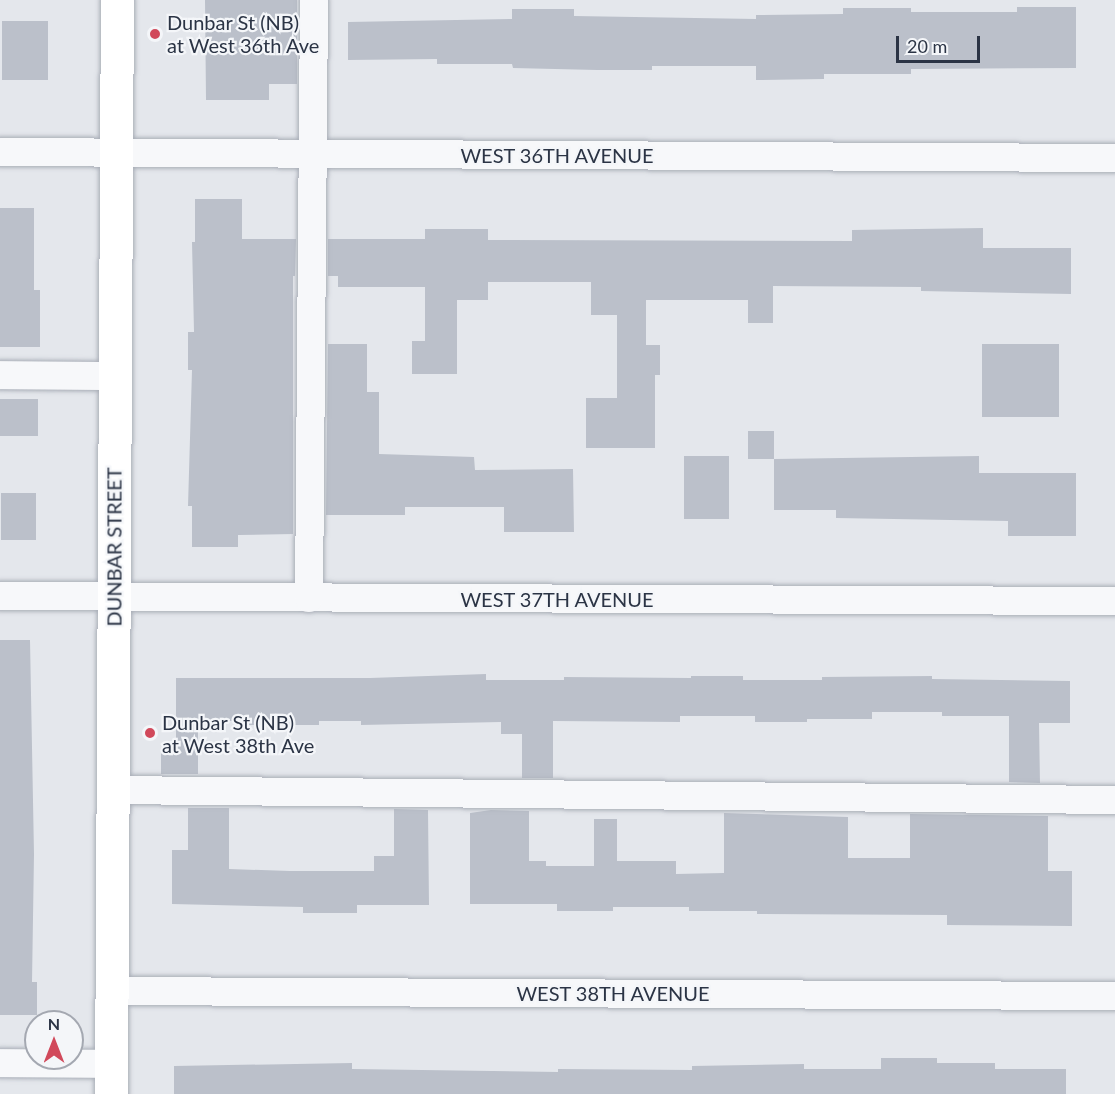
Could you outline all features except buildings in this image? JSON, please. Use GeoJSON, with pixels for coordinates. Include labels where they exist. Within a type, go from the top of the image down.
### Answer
{"type":"FeatureCollection","features":[{"type":"Feature","properties":{"kind":"main road","name":"DUNBAR STREET"},"geometry":{"type":"LineString","coordinates":[[111,1079],[117,0]]}},
{"type":"Feature","properties":{"kind":"street"},"geometry":{"type":"LineString","coordinates":[[309,598],[314,0]]}},
{"type":"Feature","properties":{"kind":"street","name":"WEST 36TH AVENUE"},"geometry":{"type":"LineString","coordinates":[[0,152],[1115,159]]}},
{"type":"Feature","properties":{"kind":"street"},"geometry":{"type":"LineString","coordinates":[[0,375],[115,376]]}},
{"type":"Feature","properties":{"kind":"street","name":"WEST 37TH AVENUE"},"geometry":{"type":"LineString","coordinates":[[0,596],[1115,601]]}},
{"type":"Feature","properties":{"kind":"street"},"geometry":{"type":"LineString","coordinates":[[111,790],[1115,800]]}},
{"type":"Feature","properties":{"kind":"street","name":"WEST 38TH AVENUE"},"geometry":{"type":"LineString","coordinates":[[111,991],[1115,996]]}},
{"type":"Feature","properties":{"kind":"street"},"geometry":{"type":"LineString","coordinates":[[0,1063],[111,1079]]}},
{"type":"Feature","properties":{"kind":"place","name":"Dunbar St (NB) at West 36th Ave"},"geometry":{"type":"Point","coordinates":[155,34]}},
{"type":"Feature","properties":{"kind":"place","name":"Dunbar St (NB) at West 38th Ave"},"geometry":{"type":"Point","coordinates":[150,733]}}]}
